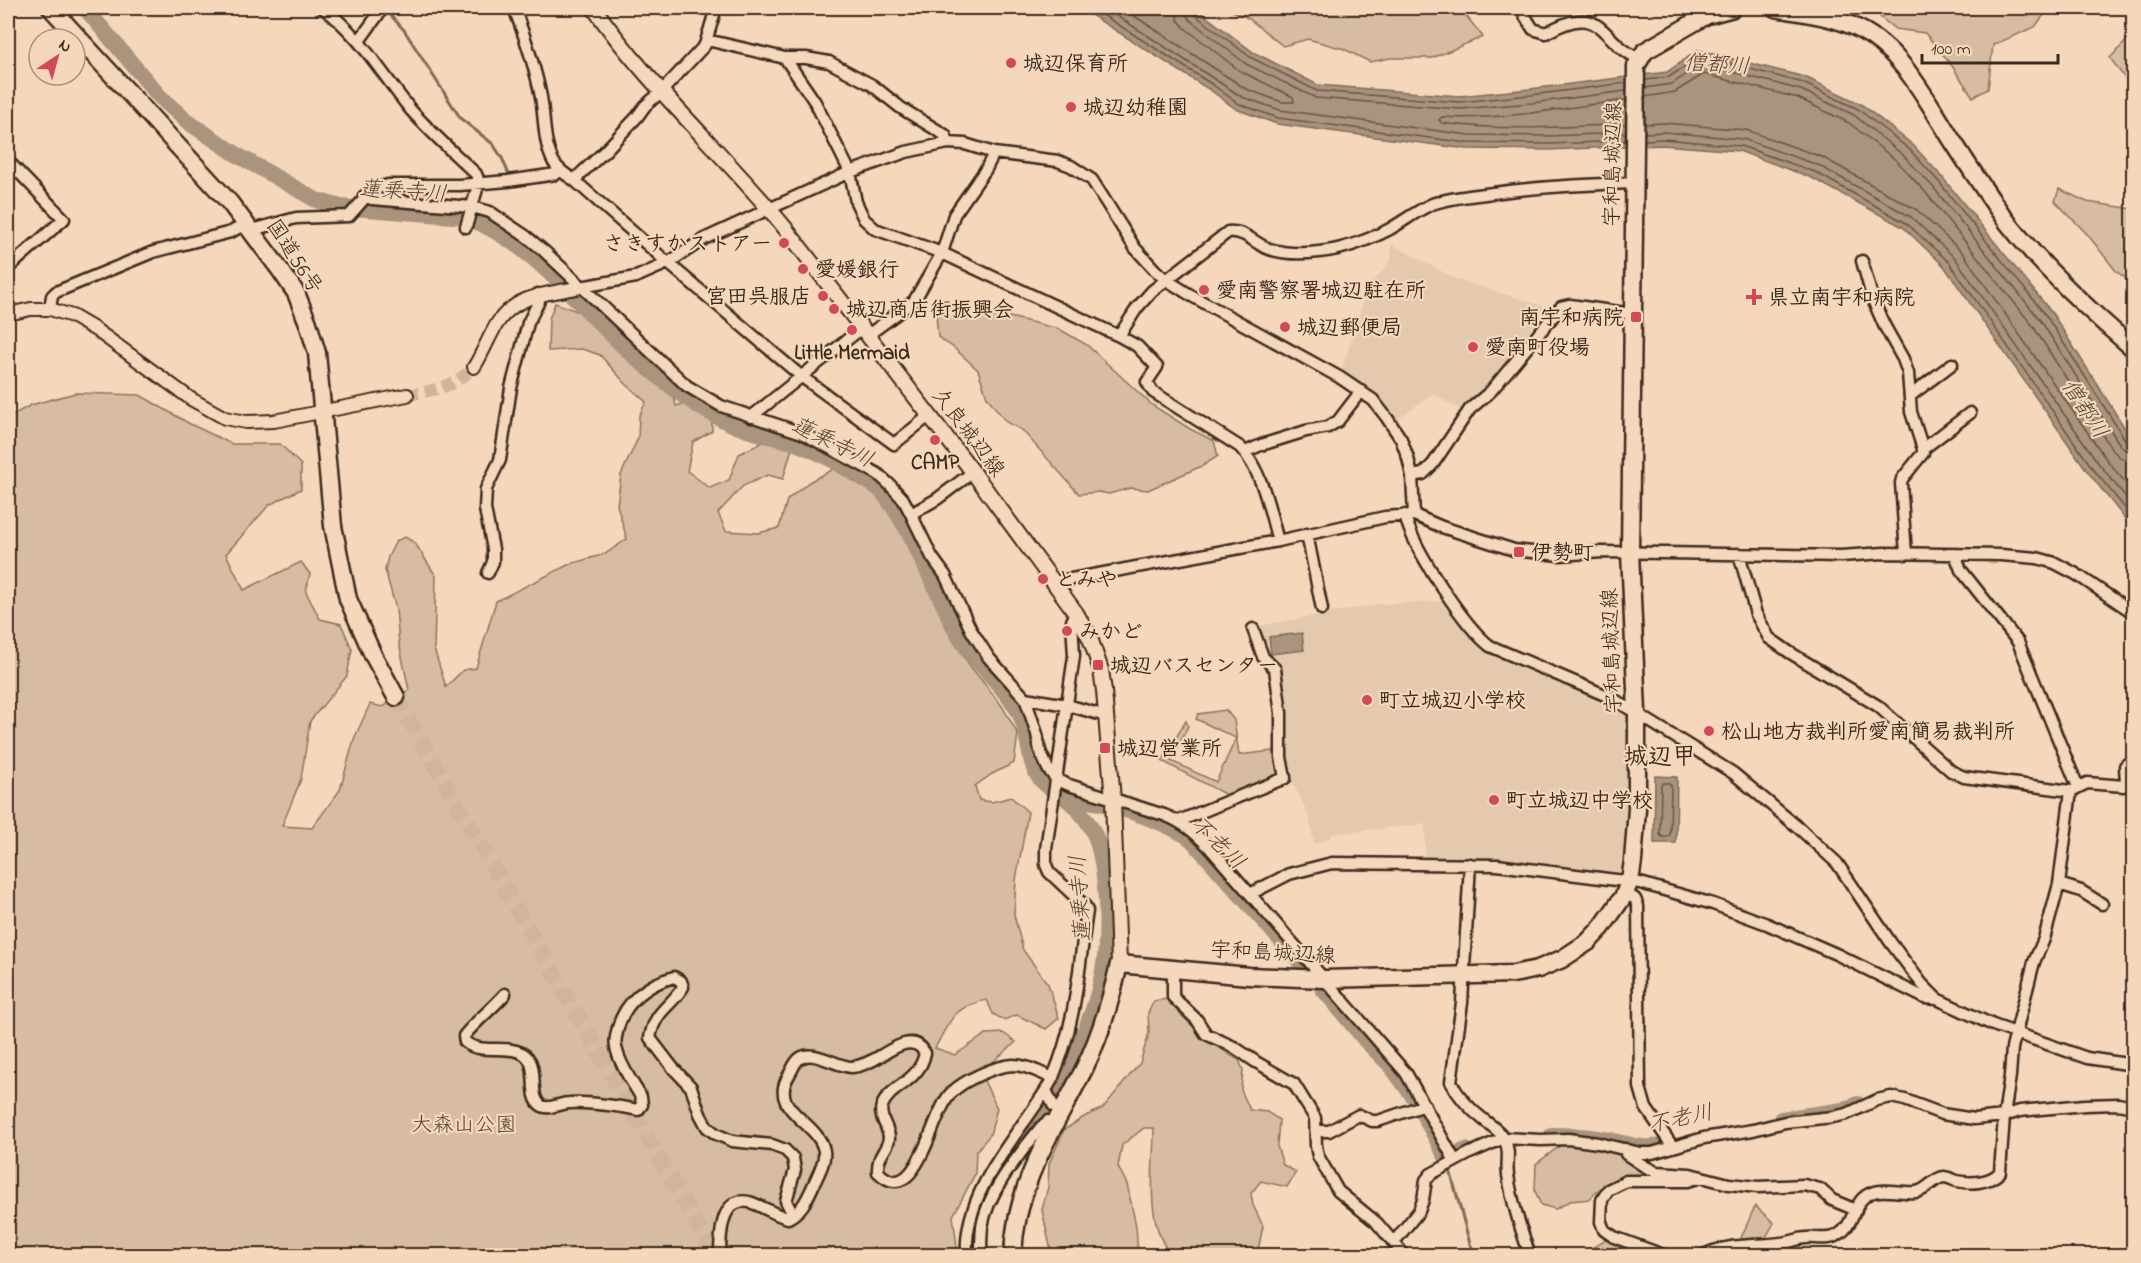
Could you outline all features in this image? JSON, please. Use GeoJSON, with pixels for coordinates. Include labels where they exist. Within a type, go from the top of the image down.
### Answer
{"type":"FeatureCollection","features":[{"type":"Feature","properties":{"kind":"main road","name":"国道56号"},"geometry":{"type":"LineString","coordinates":[[51,8],[230,203],[296,293],[308,322],[316,353],[333,526],[348,599],[373,655],[396,697]]}},
{"type":"Feature","properties":{"kind":"main road","name":"久良城辺線"},"geometry":{"type":"LineString","coordinates":[[594,8],[662,91],[769,209],[866,331],[1055,582],[1090,638],[1101,670],[1106,716],[1113,800],[1119,964]]}},
{"type":"Feature","properties":{"kind":"main road"},"geometry":{"type":"LineString","coordinates":[[1637,62],[1645,51],[1707,15],[1733,8]]}},
{"type":"Feature","properties":{"kind":"main road"},"geometry":{"type":"LineString","coordinates":[[1775,8],[1837,21],[1860,29],[1894,56],[1916,82],[1977,180],[2010,225],[2079,299],[2133,349]]}},
{"type":"Feature","properties":{"kind":"main road","name":"宇和島城辺線"},"geometry":{"type":"LineString","coordinates":[[1119,964],[1249,976],[1325,979],[1513,974],[1539,969],[1562,959],[1588,942],[1618,907],[1628,887],[1637,809],[1637,712],[1630,552],[1637,62]]}},
{"type":"Feature","properties":{"kind":"main road"},"geometry":{"type":"LineString","coordinates":[[1013,1256],[1019,1206],[1030,1172],[1085,1066],[1102,1027],[1119,964]]}},
{"type":"Feature","properties":{"kind":"street"},"geometry":{"type":"LineString","coordinates":[[323,8],[336,17],[359,41],[413,111],[476,174],[479,182],[466,227]]}},
{"type":"Feature","properties":{"kind":"street"},"geometry":{"type":"LineString","coordinates":[[359,41],[382,8]]}},
{"type":"Feature","properties":{"kind":"street"},"geometry":{"type":"LineString","coordinates":[[514,8],[531,54],[542,100],[545,137],[559,171],[574,180],[802,377],[894,444],[930,415]]}},
{"type":"Feature","properties":{"kind":"street"},"geometry":{"type":"LineString","coordinates":[[574,180],[604,152],[645,106],[694,57],[707,40],[716,8]]}},
{"type":"Feature","properties":{"kind":"street"},"geometry":{"type":"LineString","coordinates":[[1528,8],[1525,16],[1533,29],[1546,33],[1569,21],[1582,20],[1596,24],[1637,62]]}},
{"type":"Feature","properties":{"kind":"street"},"geometry":{"type":"LineString","coordinates":[[707,40],[785,58],[818,59],[847,70],[945,135],[948,142]]}},
{"type":"Feature","properties":{"kind":"street"},"geometry":{"type":"LineString","coordinates":[[785,58],[815,102],[850,172],[856,202],[864,219],[876,229],[942,253],[1137,346],[1157,367],[1147,382],[1153,392],[1245,452],[1262,484],[1278,541]]}},
{"type":"Feature","properties":{"kind":"street"},"geometry":{"type":"LineString","coordinates":[[474,367],[497,323],[508,309],[523,300],[538,294],[636,277],[668,263],[704,240],[769,209],[850,172],[906,152],[948,142],[965,144],[994,153],[1058,161],[1082,172],[1092,180],[1135,248],[1166,279],[1192,296],[1362,391],[1373,400],[1401,439],[1412,476],[1409,515],[1413,540],[1480,638],[1490,646],[1612,698],[1733,773],[1823,849],[1837,864],[1891,943],[1922,984],[1937,999]]}},
{"type":"Feature","properties":{"kind":"street"},"geometry":{"type":"LineString","coordinates":[[751,417],[866,331],[914,301],[942,253],[954,215],[986,169],[994,153]]}},
{"type":"Feature","properties":{"kind":"street"},"geometry":{"type":"LineString","coordinates":[[8,161],[64,219],[8,268]]}},
{"type":"Feature","properties":{"kind":"street"},"geometry":{"type":"LineString","coordinates":[[50,309],[52,296],[56,292],[153,252],[249,226],[296,218],[349,216],[372,190],[388,185],[460,185],[508,181],[556,174],[559,171]]}},
{"type":"Feature","properties":{"kind":"street"},"geometry":{"type":"LineString","coordinates":[[1119,336],[1137,308],[1166,279],[1228,231],[1244,234],[1267,248],[1299,253],[1334,250],[1388,230],[1432,204],[1457,198],[1635,179]]}},
{"type":"Feature","properties":{"kind":"street"},"geometry":{"type":"LineString","coordinates":[[362,199],[472,207],[490,212],[527,237],[687,386],[721,406],[802,434],[878,474],[903,499],[932,557],[945,575],[970,630],[989,658],[1025,698],[1040,750],[1048,769],[1057,780],[1069,786],[1179,821],[1193,831],[1406,1072],[1455,1161]]}},
{"type":"Feature","properties":{"kind":"street"},"geometry":{"type":"LineString","coordinates":[[1862,261],[1873,300],[1908,373],[1911,412],[1923,448],[1923,453],[1901,483],[1906,554]]}},
{"type":"Feature","properties":{"kind":"street"},"geometry":{"type":"LineString","coordinates":[[488,573],[493,562],[493,549],[485,509],[486,489],[500,460],[511,388],[528,323],[539,301],[538,294]]}},
{"type":"Feature","properties":{"kind":"street"},"geometry":{"type":"LineString","coordinates":[[1412,476],[1423,474],[1433,464],[1470,409],[1491,392],[1561,307],[1570,305],[1632,314]]}},
{"type":"Feature","properties":{"kind":"street"},"geometry":{"type":"LineString","coordinates":[[8,314],[31,309],[50,309],[72,316],[96,330],[191,399],[225,418],[246,422],[274,421],[407,395]]}},
{"type":"Feature","properties":{"kind":"street"},"geometry":{"type":"LineString","coordinates":[[1910,396],[1952,364]]}},
{"type":"Feature","properties":{"kind":"street"},"geometry":{"type":"LineString","coordinates":[[1245,452],[1328,427],[1338,421],[1362,391]]}},
{"type":"Feature","properties":{"kind":"street"},"geometry":{"type":"LineString","coordinates":[[1923,448],[1970,413]]}},
{"type":"Feature","properties":{"kind":"street"},"geometry":{"type":"LineString","coordinates":[[911,514],[937,500],[973,472]]}},
{"type":"Feature","properties":{"kind":"street"},"geometry":{"type":"LineString","coordinates":[[1055,582],[1278,541],[1385,517],[1409,515],[1522,551],[1559,555],[1630,552],[1841,556],[1955,554],[2037,558],[2055,563],[2076,574],[2133,613]]}},
{"type":"Feature","properties":{"kind":"street"},"geometry":{"type":"LineString","coordinates":[[1307,534],[1322,609]]}},
{"type":"Feature","properties":{"kind":"street"},"geometry":{"type":"LineString","coordinates":[[1739,554],[1756,614],[1769,638],[1878,706],[1951,771],[1964,777],[2075,789],[2087,783],[2124,786],[2126,784],[2125,766],[2133,765]]}},
{"type":"Feature","properties":{"kind":"street"},"geometry":{"type":"LineString","coordinates":[[1702,1256],[1718,1249],[1789,1242],[1805,1238],[1832,1238],[1844,1231],[1852,1221],[1862,1199],[1872,1192],[1917,1192],[1927,1189],[1934,1181],[1944,1177],[1959,1181],[1982,1182],[1995,1178],[2000,1172],[2012,1048],[2034,962],[2044,939],[2059,884],[2075,789],[2018,642],[1961,570],[1955,554]]}},
{"type":"Feature","properties":{"kind":"street"},"geometry":{"type":"LineString","coordinates":[[967,1256],[969,1227],[987,1179],[1053,1078],[1071,1028],[1080,979],[1087,912],[1085,906],[1049,872],[1046,865],[1046,849],[1074,656],[1072,621],[1076,614]]}},
{"type":"Feature","properties":{"kind":"street"},"geometry":{"type":"LineString","coordinates":[[1179,821],[1184,817],[1285,778],[1281,757],[1281,713],[1275,669],[1263,657],[1253,629]]}},
{"type":"Feature","properties":{"kind":"street"},"geometry":{"type":"LineString","coordinates":[[1025,698],[1067,705],[1106,716]]}},
{"type":"Feature","properties":{"kind":"street"},"geometry":{"type":"LineString","coordinates":[[1250,894],[1289,874],[1332,862],[1497,865],[1628,887],[1640,882],[1713,904],[1767,924],[1836,954],[1925,998],[1937,999],[2015,1033],[2087,1058],[2133,1065]]}},
{"type":"Feature","properties":{"kind":"street"},"geometry":{"type":"LineString","coordinates":[[1470,864],[1464,976],[1451,1082],[1455,1091],[1504,1138],[1509,1151],[1508,1176],[1518,1222],[1530,1256]]}},
{"type":"Feature","properties":{"kind":"street"},"geometry":{"type":"LineString","coordinates":[[2059,884],[2081,891],[2102,904]]}},
{"type":"Feature","properties":{"kind":"street"},"geometry":{"type":"LineString","coordinates":[[1628,887],[1638,906],[1640,1087],[1646,1108],[1673,1147]]}},
{"type":"Feature","properties":{"kind":"street"},"geometry":{"type":"LineString","coordinates":[[1173,968],[1173,998],[1197,1020],[1206,1034],[1234,1047],[1294,1084],[1315,1118],[1318,1156],[1338,1191],[1377,1223],[1405,1256]]}},
{"type":"Feature","properties":{"kind":"street"},"geometry":{"type":"LineString","coordinates":[[505,994],[485,1017],[470,1028],[464,1036],[465,1042],[473,1048],[523,1054],[530,1060],[536,1100],[542,1106],[550,1108],[558,1104],[572,1103],[638,1110],[642,1105],[641,1097],[617,1052],[615,1040],[621,1018],[633,1000],[661,981],[674,977],[681,981],[683,987],[659,1014],[653,1024],[650,1038],[691,1087],[707,1127],[716,1134],[732,1140],[772,1145],[785,1150],[793,1158],[795,1170],[786,1201],[793,1215]]}},
{"type":"Feature","properties":{"kind":"street"},"geometry":{"type":"LineString","coordinates":[[720,1256],[721,1225],[729,1209],[738,1203],[749,1202],[775,1215],[788,1218],[801,1209],[822,1166],[825,1153],[820,1140],[785,1102],[783,1091],[786,1081],[798,1059],[808,1055],[851,1067],[869,1063],[902,1043],[915,1043],[922,1047],[925,1053],[923,1061],[912,1078],[896,1090],[882,1106],[882,1115],[889,1140],[878,1160],[878,1172],[885,1179],[894,1182],[903,1181],[909,1176],[920,1158],[940,1109],[950,1094],[965,1082],[999,1068],[1014,1065],[1030,1068],[1053,1078]]}},
{"type":"Feature","properties":{"kind":"street"},"geometry":{"type":"LineString","coordinates":[[981,1256],[982,1226],[1005,1173],[1041,1127],[1048,1121],[1058,1118],[1046,1090]]}},
{"type":"Feature","properties":{"kind":"street"},"geometry":{"type":"LineString","coordinates":[[1394,1242],[1419,1211],[1426,1180],[1431,1174],[1504,1138],[1540,1140],[1568,1138],[1640,1153],[1652,1153],[1704,1138],[1785,1122],[1833,1118],[1877,1100],[1891,1097],[1942,1114],[1974,1119],[2004,1116],[2020,1111],[2085,1105],[2118,1104],[2133,1107]]}},
{"type":"Feature","properties":{"kind":"street"},"geometry":{"type":"LineString","coordinates":[[1317,1131],[1329,1131],[1359,1115],[1372,1121],[1378,1121],[1425,1106]]}},
{"type":"Feature","properties":{"kind":"street"},"geometry":{"type":"LineString","coordinates":[[1625,1149],[1626,1154],[1644,1167],[1656,1172],[1690,1174],[1729,1184],[1748,1186],[1804,1185],[1820,1188],[1832,1200],[1856,1210]]}},
{"type":"Feature","properties":{"kind":"street"},"geometry":{"type":"LineString","coordinates":[[1666,1256],[1614,1237],[1604,1230],[1601,1222],[1602,1200],[1608,1190],[1626,1182],[1688,1182],[1701,1177]]}},
{"type":"Feature","properties":{"kind":"shaded area"},"geometry":{"type":"Polygon","coordinates":[[[1391,244],[1456,279],[1553,309],[1536,322],[1493,379],[1462,410],[1432,394],[1394,422],[1341,373],[1371,283],[1391,259],[1391,244]]]}},
{"type":"Feature","properties":{"kind":"shaded area"},"geometry":{"type":"Polygon","coordinates":[[[1449,601],[1472,637],[1481,645],[1629,716],[1626,842],[1621,876],[1425,860],[1425,824],[1333,834],[1328,839],[1314,844],[1309,817],[1287,771],[1287,705],[1279,667],[1267,656],[1258,626],[1380,604],[1449,601]]]}},
{"type":"Feature","properties":{"kind":"green space"},"geometry":{"type":"Polygon","coordinates":[[[1225,8],[1460,8],[1483,37],[1432,58],[1390,58],[1370,62],[1344,49],[1308,39],[1283,46],[1248,18],[1225,8]]]}},
{"type":"Feature","properties":{"kind":"green space"},"geometry":{"type":"Polygon","coordinates":[[[1869,8],[2049,8],[2035,27],[1993,45],[1988,89],[1973,97],[1925,33],[1895,29],[1869,8]]]}},
{"type":"Feature","properties":{"kind":"green space"},"geometry":{"type":"Polygon","coordinates":[[[2133,34],[2133,105],[2127,81],[2110,58],[2133,34]]]}},
{"type":"Feature","properties":{"kind":"green space"},"geometry":{"type":"Polygon","coordinates":[[[2059,189],[2087,202],[2133,209],[2133,284],[2116,271],[2088,235],[2055,201],[2059,189]]]}},
{"type":"Feature","properties":{"kind":"green space","name":"大森山公園"},"geometry":{"type":"Polygon","coordinates":[[[555,303],[585,314],[612,335],[673,391],[676,406],[686,403],[712,418],[712,431],[693,442],[687,471],[710,488],[729,480],[739,454],[767,440],[792,448],[783,479],[768,475],[743,486],[718,513],[726,531],[758,533],[779,528],[787,500],[809,482],[834,469],[882,498],[908,536],[927,572],[954,642],[1002,706],[1018,734],[1014,763],[975,786],[979,800],[992,802],[1011,797],[1028,812],[1016,880],[1014,915],[1023,950],[1048,984],[1059,1018],[1046,1029],[1017,1015],[1004,1020],[993,1014],[987,1000],[967,1006],[954,1016],[935,1048],[955,1055],[986,1034],[1003,1033],[1016,1042],[994,1061],[979,1070],[997,1108],[990,1135],[976,1151],[975,1174],[953,1216],[958,1255],[8,1255],[8,416],[31,405],[75,393],[140,395],[190,424],[232,444],[280,444],[301,465],[301,489],[269,505],[226,554],[244,590],[301,562],[310,574],[306,592],[320,619],[341,624],[352,649],[347,676],[310,721],[301,779],[282,826],[312,828],[340,790],[354,739],[370,704],[383,707],[409,690],[399,643],[396,609],[385,570],[388,557],[396,541],[405,537],[415,543],[436,576],[434,649],[446,687],[463,670],[476,668],[496,601],[570,564],[605,554],[627,539],[617,505],[621,475],[638,438],[639,416],[646,402],[600,355],[582,349],[548,351],[549,319],[555,303]]]}},
{"type":"Feature","properties":{"kind":"green space"},"geometry":{"type":"Polygon","coordinates":[[[958,308],[989,317],[1010,317],[1059,329],[1087,345],[1152,405],[1214,441],[1218,456],[1204,465],[1148,490],[1130,488],[1109,494],[1099,492],[1079,494],[1022,430],[1006,422],[987,397],[978,370],[938,337],[936,315],[958,308]]]}},
{"type":"Feature","properties":{"kind":"green space"},"geometry":{"type":"Polygon","coordinates":[[[1226,710],[1234,720],[1239,755],[1281,750],[1282,777],[1230,797],[1162,761],[1186,721],[1188,726],[1171,761],[1216,782],[1236,738],[1196,719],[1198,714],[1226,710]]]}},
{"type":"Feature","properties":{"kind":"green space"},"geometry":{"type":"Polygon","coordinates":[[[1167,999],[1200,1033],[1239,1060],[1243,1070],[1241,1090],[1250,1110],[1267,1112],[1279,1120],[1277,1146],[1283,1165],[1296,1172],[1287,1187],[1261,1181],[1251,1193],[1253,1205],[1263,1226],[1257,1255],[1171,1255],[1157,1227],[1154,1211],[1152,1177],[1154,1128],[1144,1128],[1122,1145],[1118,1167],[1127,1184],[1136,1226],[1138,1255],[1052,1255],[1042,1210],[1048,1187],[1049,1164],[1064,1130],[1103,1108],[1140,1063],[1149,1033],[1148,1013],[1154,1001],[1167,999]]]}},
{"type":"Feature","properties":{"kind":"green space"},"geometry":{"type":"Polygon","coordinates":[[[1581,1143],[1611,1149],[1652,1176],[1617,1179],[1603,1186],[1590,1199],[1570,1201],[1556,1209],[1541,1205],[1535,1191],[1536,1164],[1561,1145],[1581,1143]]]}},
{"type":"Feature","properties":{"kind":"green space"},"geometry":{"type":"Polygon","coordinates":[[[1755,1206],[1774,1223],[1765,1239],[1782,1255],[1733,1256],[1755,1206]]]}},
{"type":"Feature","properties":{"kind":"green space"},"geometry":{"type":"Polygon","coordinates":[[[1606,1239],[1644,1255],[1584,1255],[1579,1251],[1592,1248],[1606,1239]]]}},
{"type":"Feature","properties":{"kind":"water","name":"僧都川"},"geometry":{"type":"Polygon","coordinates":[[[1080,8],[1195,8],[1253,52],[1318,85],[1459,96],[1667,72],[1698,50],[1805,77],[1861,104],[1913,145],[1943,178],[2052,313],[2133,441],[2133,529],[2088,472],[1944,266],[1903,227],[1812,178],[1739,151],[1662,145],[1548,150],[1467,149],[1277,124],[1236,109],[1210,90],[1080,8]]]}},
{"type":"Feature","properties":{"kind":"water"},"geometry":{"type":"Polygon","coordinates":[[[1302,633],[1304,650],[1271,654],[1269,637],[1302,633]]]}},
{"type":"Feature","properties":{"kind":"water"},"geometry":{"type":"Polygon","coordinates":[[[1655,776],[1677,777],[1676,843],[1654,843],[1655,776]]]}},
{"type":"Feature","properties":{"kind":"waterway","name":"蓮乗寺川"},"geometry":{"type":"LineString","coordinates":[[85,8],[160,97],[188,122],[239,156],[316,200],[341,207],[466,217],[490,228],[532,257],[630,353],[691,401],[736,426],[789,441],[836,462],[871,483],[891,504],[912,539],[959,637],[1005,693],[1022,718],[1034,769],[1038,776],[1047,786],[1075,806],[1092,829],[1097,841],[1105,884],[1105,958],[1102,978],[1090,1018],[1074,1056],[1054,1092],[1007,1160],[986,1196],[979,1215],[974,1256]]}},
{"type":"Feature","properties":{"kind":"waterway"},"geometry":{"type":"LineString","coordinates":[[386,10],[404,30],[461,119],[493,144],[510,177]]}},
{"type":"Feature","properties":{"kind":"waterway","name":"不老川"},"geometry":{"type":"LineString","coordinates":[[1068,800],[1097,803],[1131,812],[1165,825],[1191,839],[1307,970]]}},
{"type":"Feature","properties":{"kind":"waterway","name":"不老川"},"geometry":{"type":"LineString","coordinates":[[1322,988],[1365,1040],[1390,1065],[1415,1099],[1447,1159],[1466,1150]]}},
{"type":"Feature","properties":{"kind":"waterway","name":"不老川"},"geometry":{"type":"LineString","coordinates":[[1781,1119],[1843,1110],[1858,1104]]}},
{"type":"Feature","properties":{"kind":"waterway","name":"不老川"},"geometry":{"type":"LineString","coordinates":[[1552,1135],[1591,1137],[1641,1147],[1665,1145]]}},
{"type":"Feature","properties":{"kind":"waterway"},"geometry":{"type":"LineString","coordinates":[[1447,1159],[1470,1244],[1477,1256]]}},
{"type":"Feature","properties":{"kind":"tunnel"},"geometry":{"type":"LineString","coordinates":[[407,395],[451,384],[474,367]]}},
{"type":"Feature","properties":{"kind":"tunnel"},"geometry":{"type":"LineString","coordinates":[[396,697],[715,1256]]}},
{"type":"Feature","properties":{"kind":"place","name":"城辺保育所"},"geometry":{"type":"Point","coordinates":[1011,63]}},
{"type":"Feature","properties":{"kind":"place","name":"城辺幼稚園"},"geometry":{"type":"Point","coordinates":[1071,107]}},
{"type":"Feature","properties":{"kind":"place","name":"さきすかストアー"},"geometry":{"type":"Point","coordinates":[784,243]}},
{"type":"Feature","properties":{"kind":"place","name":"愛媛銀行"},"geometry":{"type":"Point","coordinates":[803,269]}},
{"type":"Feature","properties":{"kind":"place","name":"愛南警察署城辺駐在所"},"geometry":{"type":"Point","coordinates":[1204,290]}},
{"type":"Feature","properties":{"kind":"place","name":"宮田呉服店"},"geometry":{"type":"Point","coordinates":[823,296]}},
{"type":"Feature","properties":{"kind":"place","name":"県立南宇和病院"},"geometry":{"type":"Point","coordinates":[1754,297]}},
{"type":"Feature","properties":{"kind":"place","name":"城辺商店街振興会"},"geometry":{"type":"Point","coordinates":[834,309]}},
{"type":"Feature","properties":{"kind":"place","name":"南宇和病院"},"geometry":{"type":"Point","coordinates":[1636,317]}},
{"type":"Feature","properties":{"kind":"place","name":"城辺郵便局"},"geometry":{"type":"Point","coordinates":[1285,327]}},
{"type":"Feature","properties":{"kind":"place","name":"Little Mermaid"},"geometry":{"type":"Point","coordinates":[852,330]}},
{"type":"Feature","properties":{"kind":"place","name":"愛南町役場"},"geometry":{"type":"Point","coordinates":[1473,347]}},
{"type":"Feature","properties":{"kind":"place","name":"CAMP"},"geometry":{"type":"Point","coordinates":[935,440]}},
{"type":"Feature","properties":{"kind":"place","name":"伊勢町"},"geometry":{"type":"Point","coordinates":[1519,552]}},
{"type":"Feature","properties":{"kind":"place","name":"とみや"},"geometry":{"type":"Point","coordinates":[1043,579]}},
{"type":"Feature","properties":{"kind":"place","name":"みかど"},"geometry":{"type":"Point","coordinates":[1067,631]}},
{"type":"Feature","properties":{"kind":"place","name":"城辺バスセンター"},"geometry":{"type":"Point","coordinates":[1098,665]}},
{"type":"Feature","properties":{"kind":"place","name":"町立城辺小学校"},"geometry":{"type":"Point","coordinates":[1367,700]}},
{"type":"Feature","properties":{"kind":"place","name":"松山地方裁判所愛南簡易裁判所"},"geometry":{"type":"Point","coordinates":[1709,731]}},
{"type":"Feature","properties":{"kind":"place","name":"城辺営業所"},"geometry":{"type":"Point","coordinates":[1105,748]}},
{"type":"Feature","properties":{"kind":"place","name":"町立城辺中学校"},"geometry":{"type":"Point","coordinates":[1494,800]}},
{"type":"Feature","properties":{"kind":"district","name":"城辺甲"},"geometry":{"type":"Point","coordinates":[1660,756]}}]}
